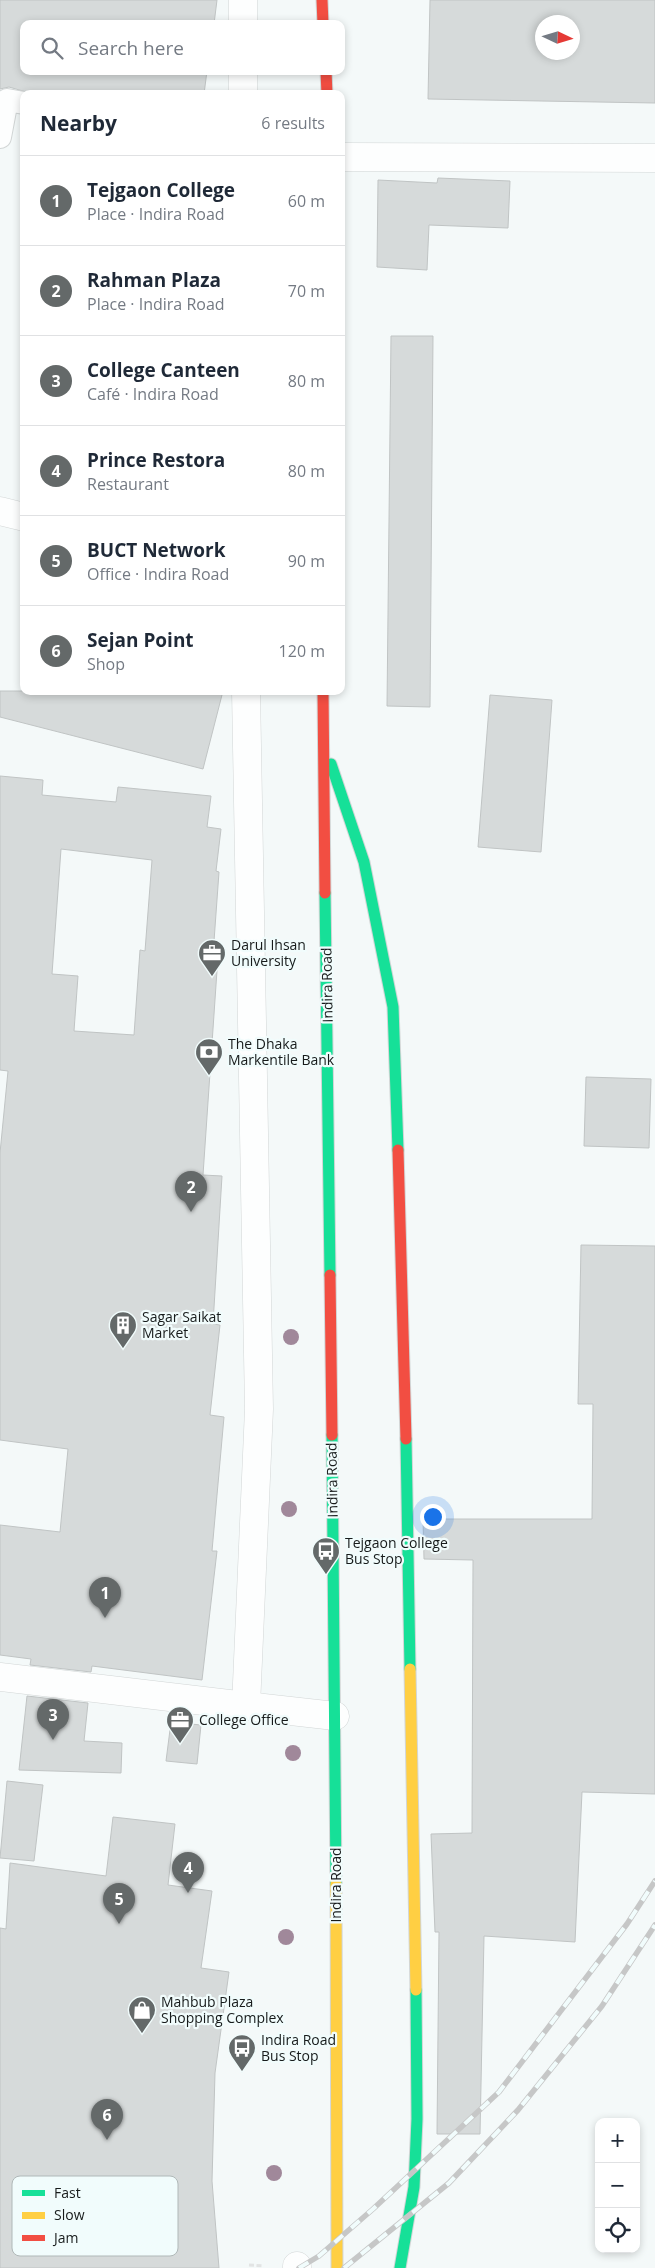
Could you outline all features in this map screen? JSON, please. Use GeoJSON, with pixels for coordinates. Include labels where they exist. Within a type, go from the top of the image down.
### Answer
{"type":"FeatureCollection","features":[{"type":"Feature","properties":{"kind":"highway"},"geometry":{"type":"LineString","coordinates":[[322,0],[323,20]]}},
{"type":"Feature","properties":{"kind":"highway"},"geometry":{"type":"LineString","coordinates":[[326,75],[327,90]]}},
{"type":"Feature","properties":{"kind":"highway","name":"Indira Road"},"geometry":{"type":"LineString","coordinates":[[323,695],[335,1716],[337,2268]]}},
{"type":"Feature","properties":{"kind":"highway"},"geometry":{"type":"LineString","coordinates":[[324,740],[364,862],[392,1007],[405,1377],[417,2119],[414,2187],[400,2268]]}},
{"type":"Feature","properties":{"kind":"street"},"geometry":{"type":"LineString","coordinates":[[242,0],[242,20]]}},
{"type":"Feature","properties":{"kind":"street"},"geometry":{"type":"LineString","coordinates":[[243,75],[243,90]]}},
{"type":"Feature","properties":{"kind":"street"},"geometry":{"type":"LineString","coordinates":[[345,157],[655,158]]}},
{"type":"Feature","properties":{"kind":"street"},"geometry":{"type":"LineString","coordinates":[[0,511],[20,516]]}},
{"type":"Feature","properties":{"kind":"street"},"geometry":{"type":"LineString","coordinates":[[246,695],[259,1409],[246,1706]]}},
{"type":"Feature","properties":{"kind":"street"},"geometry":{"type":"LineString","coordinates":[[0,1677],[335,1716]]}},
{"type":"Feature","properties":{"kind":"lane"},"geometry":{"type":"LineString","coordinates":[[0,137],[10,101]]}},
{"type":"Feature","properties":{"kind":"building"},"geometry":{"type":"Polygon","coordinates":[[[0,0],[217,0],[214,20],[20,20],[20,75],[206,75],[205,90],[20,90],[9,87],[0,89],[0,0]]]}},
{"type":"Feature","properties":{"kind":"building"},"geometry":{"type":"Polygon","coordinates":[[[430,0],[655,0],[655,103],[428,99],[430,0]]]}},
{"type":"Feature","properties":{"kind":"building"},"geometry":{"type":"Polygon","coordinates":[[[438,178],[510,181],[508,228],[429,225],[427,270],[377,267],[378,180],[437,183],[438,178]]]}},
{"type":"Feature","properties":{"kind":"building"},"geometry":{"type":"Polygon","coordinates":[[[391,336],[433,336],[430,707],[387,706],[391,336]]]}},
{"type":"Feature","properties":{"kind":"building"},"geometry":{"type":"Polygon","coordinates":[[[0,691],[20,691],[20,695],[222,695],[203,769],[0,717],[0,691]]]}},
{"type":"Feature","properties":{"kind":"building"},"geometry":{"type":"Polygon","coordinates":[[[490,695],[552,700],[541,852],[478,847],[490,695]]]}},
{"type":"Feature","properties":{"kind":"building"},"geometry":{"type":"Polygon","coordinates":[[[0,776],[43,780],[42,795],[116,802],[118,787],[211,796],[207,827],[221,829],[216,871],[219,872],[213,955],[218,956],[203,1175],[222,1176],[213,1324],[220,1325],[210,1415],[224,1417],[212,1551],[217,1551],[202,1680],[92,1666],[91,1672],[30,1665],[31,1659],[0,1655],[0,1525],[60,1532],[68,1449],[0,1440],[0,1153],[8,1071],[0,1070],[0,776]],[[61,849],[52,974],[78,976],[74,1031],[134,1035],[140,950],[145,951],[152,860],[61,849]]]}},
{"type":"Feature","properties":{"kind":"building"},"geometry":{"type":"Polygon","coordinates":[[[586,1077],[651,1079],[649,1148],[584,1146],[586,1077]]]}},
{"type":"Feature","properties":{"kind":"building"},"geometry":{"type":"Polygon","coordinates":[[[581,1245],[655,1246],[655,1794],[582,1792],[575,1942],[484,1936],[480,2134],[437,2134],[439,1932],[435,1932],[431,1834],[472,1833],[473,1560],[424,1559],[423,1519],[592,1519],[593,1404],[578,1404],[581,1245]]]}},
{"type":"Feature","properties":{"kind":"building"},"geometry":{"type":"Polygon","coordinates":[[[27,1696],[88,1703],[84,1741],[122,1743],[121,1773],[19,1770],[27,1696]]]}},
{"type":"Feature","properties":{"kind":"building"},"geometry":{"type":"Polygon","coordinates":[[[171,1722],[201,1725],[197,1764],[166,1761],[171,1722]]]}},
{"type":"Feature","properties":{"kind":"building"},"geometry":{"type":"Polygon","coordinates":[[[7,1781],[43,1785],[34,1861],[0,1858],[7,1781]]]}},
{"type":"Feature","properties":{"kind":"building"},"geometry":{"type":"Polygon","coordinates":[[[113,1817],[175,1824],[168,1885],[212,1891],[201,1968],[229,1972],[215,2073],[212,2181],[219,2268],[0,2268],[0,1928],[6,1929],[10,1863],[106,1876],[113,1817]]]}},
{"type":"Feature","properties":{"kind":"railway"},"geometry":{"type":"LineString","coordinates":[[299,2268],[319,2256],[373,2209],[499,2092],[627,1924],[655,1881]]}},
{"type":"Feature","properties":{"kind":"railway"},"geometry":{"type":"LineString","coordinates":[[344,2268],[449,2183],[518,2110],[602,2006],[655,1925]]}},
{"type":"Feature","properties":{"kind":"traffic: fast"},"geometry":{"type":"LineString","coordinates":[[331,764],[364,862],[393,1007],[398,1150]]}},
{"type":"Feature","properties":{"kind":"traffic: fast"},"geometry":{"type":"LineString","coordinates":[[325,893],[330,1275]]}},
{"type":"Feature","properties":{"kind":"traffic: fast"},"geometry":{"type":"LineString","coordinates":[[332,1435],[336,1884]]}},
{"type":"Feature","properties":{"kind":"traffic: fast"},"geometry":{"type":"LineString","coordinates":[[406,1439],[410,1669]]}},
{"type":"Feature","properties":{"kind":"traffic: fast"},"geometry":{"type":"LineString","coordinates":[[400,2268],[414,2187],[417,2119],[416,1990]]}},
{"type":"Feature","properties":{"kind":"traffic: slow"},"geometry":{"type":"LineString","coordinates":[[410,1669],[416,1990]]}},
{"type":"Feature","properties":{"kind":"traffic: slow"},"geometry":{"type":"LineString","coordinates":[[336,1884],[337,2268]]}},
{"type":"Feature","properties":{"kind":"traffic: jam"},"geometry":{"type":"LineString","coordinates":[[322,0],[323,20]]}},
{"type":"Feature","properties":{"kind":"traffic: jam"},"geometry":{"type":"LineString","coordinates":[[326,75],[327,90]]}},
{"type":"Feature","properties":{"kind":"traffic: jam"},"geometry":{"type":"LineString","coordinates":[[323,695],[325,893]]}},
{"type":"Feature","properties":{"kind":"traffic: jam"},"geometry":{"type":"LineString","coordinates":[[398,1150],[406,1439]]}},
{"type":"Feature","properties":{"kind":"traffic: jam"},"geometry":{"type":"LineString","coordinates":[[330,1275],[332,1435]]}},
{"type":"Feature","properties":{"kind":"place","name":"Darul Ihsan University"},"geometry":{"type":"Point","coordinates":[212,977]}},
{"type":"Feature","properties":{"kind":"place","name":"The Dhaka Markentile Bank"},"geometry":{"type":"Point","coordinates":[209,1076]}},
{"type":"Feature","properties":{"kind":"place","name":"Rahman Plaza"},"geometry":{"type":"Point","coordinates":[191,1212]}},
{"type":"Feature","properties":{"kind":"place","name":"Sagar Saikat Market"},"geometry":{"type":"Point","coordinates":[123,1349]}},
{"type":"Feature","properties":{"kind":"place","name":"Tejgaon College Bus Stop"},"geometry":{"type":"Point","coordinates":[326,1575]}},
{"type":"Feature","properties":{"kind":"place","name":"Tejgaon College"},"geometry":{"type":"Point","coordinates":[105,1618]}},
{"type":"Feature","properties":{"kind":"place","name":"College Canteen"},"geometry":{"type":"Point","coordinates":[53,1740]}},
{"type":"Feature","properties":{"kind":"place","name":"College Office"},"geometry":{"type":"Point","coordinates":[180,1744]}},
{"type":"Feature","properties":{"kind":"place","name":"Prince Restora"},"geometry":{"type":"Point","coordinates":[188,1893]}},
{"type":"Feature","properties":{"kind":"place","name":"BUCT Network"},"geometry":{"type":"Point","coordinates":[119,1924]}},
{"type":"Feature","properties":{"kind":"place","name":"Mahbub Plaza Shopping Complex"},"geometry":{"type":"Point","coordinates":[142,2034]}},
{"type":"Feature","properties":{"kind":"place","name":"Indira Road Bus Stop"},"geometry":{"type":"Point","coordinates":[242,2072]}},
{"type":"Feature","properties":{"kind":"place","name":"Sejan Point"},"geometry":{"type":"Point","coordinates":[107,2140]}}]}
